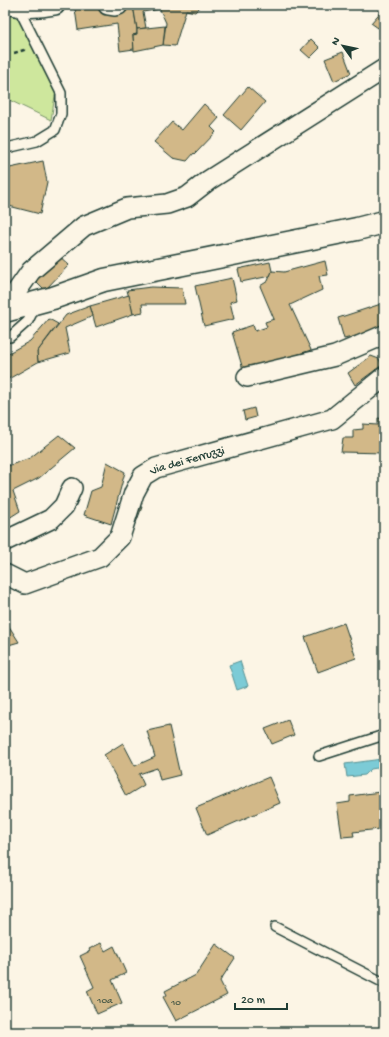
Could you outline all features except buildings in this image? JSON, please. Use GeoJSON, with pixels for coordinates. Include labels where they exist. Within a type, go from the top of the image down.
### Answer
{"type":"FeatureCollection","features":[{"type":"Feature","properties":{"kind":"main road"},"geometry":{"type":"LineString","coordinates":[[5,312],[53,298],[104,280],[384,222]]}},
{"type":"Feature","properties":{"kind":"street"},"geometry":{"type":"LineString","coordinates":[[14,6],[38,8],[55,5]]}},
{"type":"Feature","properties":{"kind":"street"},"geometry":{"type":"LineString","coordinates":[[108,5],[118,5]]}},
{"type":"Feature","properties":{"kind":"street"},"geometry":{"type":"LineString","coordinates":[[5,308],[31,271],[84,226],[127,208],[167,204],[187,197],[209,180],[384,69]]}},
{"type":"Feature","properties":{"kind":"street"},"geometry":{"type":"LineString","coordinates":[[247,377],[335,356],[384,335]]}},
{"type":"Feature","properties":{"kind":"street","name":"Via dei Ferruzzi"},"geometry":{"type":"LineString","coordinates":[[5,574],[25,584],[100,557],[120,537],[134,493],[143,476],[156,468],[332,419],[384,377]]}},
{"type":"Feature","properties":{"kind":"street"},"geometry":{"type":"LineString","coordinates":[[5,541],[51,519],[64,506],[72,488]]}},
{"type":"Feature","properties":{"kind":"lane"},"geometry":{"type":"LineString","coordinates":[[5,147],[37,141],[55,130],[61,114],[61,93],[14,6]]}},
{"type":"Feature","properties":{"kind":"lane"},"geometry":{"type":"LineString","coordinates":[[5,337],[10,336],[28,321],[38,302]]}},
{"type":"Feature","properties":{"kind":"lane"},"geometry":{"type":"LineString","coordinates":[[319,756],[384,735]]}},
{"type":"Feature","properties":{"kind":"lane"},"geometry":{"type":"LineString","coordinates":[[275,927],[384,983]]}},
{"type":"Feature","properties":{"kind":"green space"},"geometry":{"type":"Polygon","coordinates":[[[5,10],[17,13],[56,90],[51,120],[5,98],[5,10]]]}},
{"type":"Feature","properties":{"kind":"water"},"geometry":{"type":"Polygon","coordinates":[[[240,661],[248,686],[237,690],[229,665],[240,661]]]}},
{"type":"Feature","properties":{"kind":"water"},"geometry":{"type":"Polygon","coordinates":[[[382,759],[383,767],[371,769],[365,775],[347,777],[345,764],[382,759]]]}}]}
